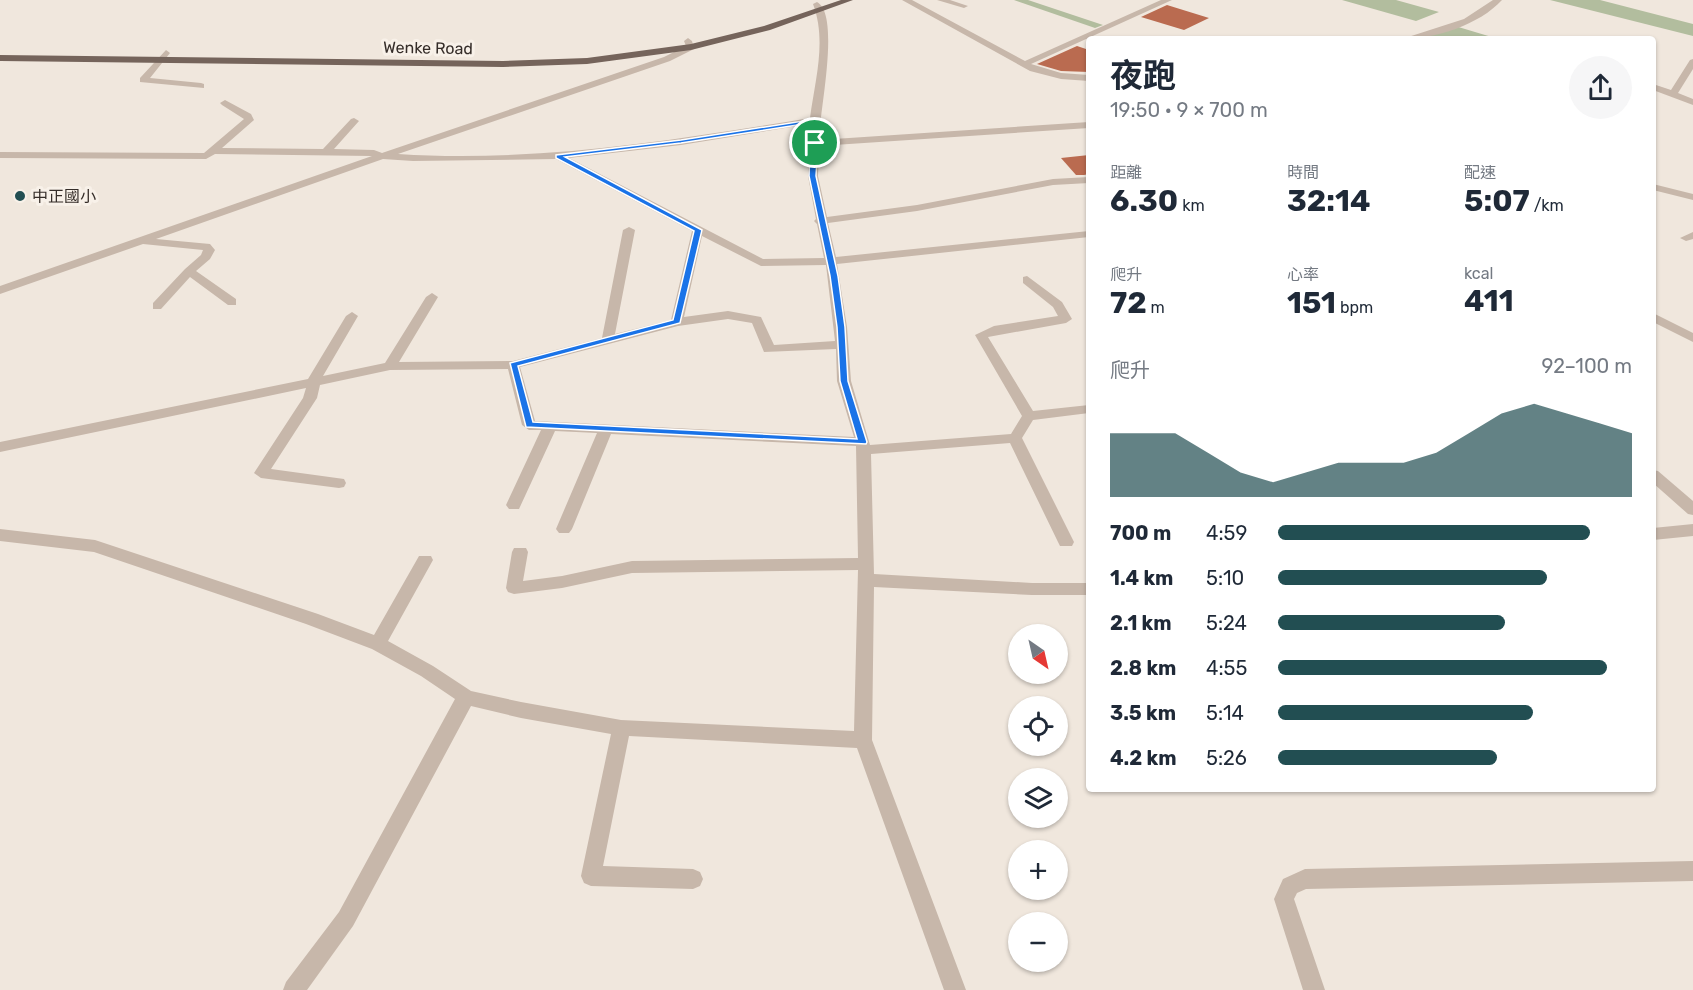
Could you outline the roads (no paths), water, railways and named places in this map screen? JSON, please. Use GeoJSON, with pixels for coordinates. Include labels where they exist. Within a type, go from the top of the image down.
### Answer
{"type":"FeatureCollection","features":[{"type":"Feature","properties":{"kind":"main road","name":"Wenke Road"},"geometry":{"type":"LineString","coordinates":[[0,58],[527,64],[624,57],[690,44],[767,28],[822,4],[849,0]]}},
{"type":"Feature","properties":{"kind":"main road","name":"Wenke Road"},"geometry":{"type":"LineString","coordinates":[[0,51],[562,55],[690,44]]}},
{"type":"Feature","properties":{"kind":"main road"},"geometry":{"type":"LineString","coordinates":[[324,62],[333,55]]}},
{"type":"Feature","properties":{"kind":"street"},"geometry":{"type":"LineString","coordinates":[[908,1],[920,0]]}},
{"type":"Feature","properties":{"kind":"street"},"geometry":{"type":"LineString","coordinates":[[942,0],[964,6]]}},
{"type":"Feature","properties":{"kind":"street"},"geometry":{"type":"LineString","coordinates":[[1088,36],[1168,0]]}},
{"type":"Feature","properties":{"kind":"street"},"geometry":{"type":"LineString","coordinates":[[1416,36],[1485,12],[1498,0]]}},
{"type":"Feature","properties":{"kind":"street"},"geometry":{"type":"LineString","coordinates":[[908,1],[1025,64],[1049,74],[1086,78]]}},
{"type":"Feature","properties":{"kind":"street"},"geometry":{"type":"LineString","coordinates":[[822,4],[824,54],[814,120],[813,176],[820,221],[830,261],[842,345],[844,381],[863,446],[866,572],[863,740],[955,990]]}},
{"type":"Feature","properties":{"kind":"street"},"geometry":{"type":"LineString","coordinates":[[1025,64],[1086,37]]}},
{"type":"Feature","properties":{"kind":"street"},"geometry":{"type":"LineString","coordinates":[[0,290],[667,59],[690,44]]}},
{"type":"Feature","properties":{"kind":"street"},"geometry":{"type":"LineString","coordinates":[[166,53],[143,80],[201,86]]}},
{"type":"Feature","properties":{"kind":"street"},"geometry":{"type":"LineString","coordinates":[[1673,94],[1693,62]]}},
{"type":"Feature","properties":{"kind":"street"},"geometry":{"type":"LineString","coordinates":[[1656,88],[1693,102]]}},
{"type":"Feature","properties":{"kind":"street"},"geometry":{"type":"LineString","coordinates":[[0,154],[206,156],[249,120],[248,116],[225,103]]}},
{"type":"Feature","properties":{"kind":"street"},"geometry":{"type":"LineString","coordinates":[[213,151],[374,153],[382,156],[558,156],[681,141],[814,120]]}},
{"type":"Feature","properties":{"kind":"street"},"geometry":{"type":"LineString","coordinates":[[326,152],[354,121]]}},
{"type":"Feature","properties":{"kind":"street"},"geometry":{"type":"LineString","coordinates":[[815,143],[1086,125]]}},
{"type":"Feature","properties":{"kind":"street"},"geometry":{"type":"LineString","coordinates":[[558,156],[761,263],[830,261],[1086,234]]}},
{"type":"Feature","properties":{"kind":"street"},"geometry":{"type":"LineString","coordinates":[[820,221],[917,208],[1053,182],[1086,180]]}},
{"type":"Feature","properties":{"kind":"street"},"geometry":{"type":"LineString","coordinates":[[1656,189],[1690,194]]}},
{"type":"Feature","properties":{"kind":"street"},"geometry":{"type":"LineString","coordinates":[[608,340],[628,230]]}},
{"type":"Feature","properties":{"kind":"street"},"geometry":{"type":"LineString","coordinates":[[677,322],[698,230]]}},
{"type":"Feature","properties":{"kind":"street"},"geometry":{"type":"LineString","coordinates":[[142,242],[206,246],[209,250],[206,257],[189,271],[157,306]]}},
{"type":"Feature","properties":{"kind":"street"},"geometry":{"type":"LineString","coordinates":[[189,271],[232,302]]}},
{"type":"Feature","properties":{"kind":"street"},"geometry":{"type":"LineString","coordinates":[[1027,280],[1058,305],[1066,319],[994,330],[981,335],[1029,416]]}},
{"type":"Feature","properties":{"kind":"street"},"geometry":{"type":"LineString","coordinates":[[390,366],[432,297]]}},
{"type":"Feature","properties":{"kind":"street"},"geometry":{"type":"LineString","coordinates":[[0,447],[390,366],[513,365],[677,322],[728,315],[757,320],[769,349],[842,345]]}},
{"type":"Feature","properties":{"kind":"street"},"geometry":{"type":"LineString","coordinates":[[339,483],[261,473],[310,398],[314,380],[352,316]]}},
{"type":"Feature","properties":{"kind":"street"},"geometry":{"type":"LineString","coordinates":[[1656,319],[1693,338]]}},
{"type":"Feature","properties":{"kind":"street"},"geometry":{"type":"LineString","coordinates":[[513,365],[529,425],[863,446],[1015,438]]}},
{"type":"Feature","properties":{"kind":"street"},"geometry":{"type":"LineString","coordinates":[[1029,416],[1086,409]]}},
{"type":"Feature","properties":{"kind":"street"},"geometry":{"type":"LineString","coordinates":[[1015,438],[1029,416]]}},
{"type":"Feature","properties":{"kind":"street"},"geometry":{"type":"LineString","coordinates":[[514,505],[550,427]]}},
{"type":"Feature","properties":{"kind":"street"},"geometry":{"type":"LineString","coordinates":[[564,529],[605,431]]}},
{"type":"Feature","properties":{"kind":"street"},"geometry":{"type":"LineString","coordinates":[[1015,438],[1066,542]]}},
{"type":"Feature","properties":{"kind":"street"},"geometry":{"type":"LineString","coordinates":[[1656,478],[1693,510]]}},
{"type":"Feature","properties":{"kind":"street"},"geometry":{"type":"LineString","coordinates":[[1656,534],[1693,530]]}},
{"type":"Feature","properties":{"kind":"street"},"geometry":{"type":"LineString","coordinates":[[0,535],[95,546],[312,619],[378,644],[428,671],[466,697],[521,710],[621,728],[863,740]]}},
{"type":"Feature","properties":{"kind":"street"},"geometry":{"type":"LineString","coordinates":[[520,552],[514,588],[562,582],[632,567],[866,572],[1032,589],[1086,589]]}},
{"type":"Feature","properties":{"kind":"street"},"geometry":{"type":"LineString","coordinates":[[378,644],[425,560]]}},
{"type":"Feature","properties":{"kind":"street"},"geometry":{"type":"LineString","coordinates":[[294,990],[346,919],[466,697]]}},
{"type":"Feature","properties":{"kind":"street"},"geometry":{"type":"LineString","coordinates":[[621,728],[591,876],[693,879]]}},
{"type":"Feature","properties":{"kind":"street"},"geometry":{"type":"LineString","coordinates":[[1314,990],[1284,899],[1290,886],[1305,879],[1693,871]]}},
{"type":"Feature","properties":{"kind":"place","name":"中正國小"},"geometry":{"type":"Point","coordinates":[20,196]}}]}
